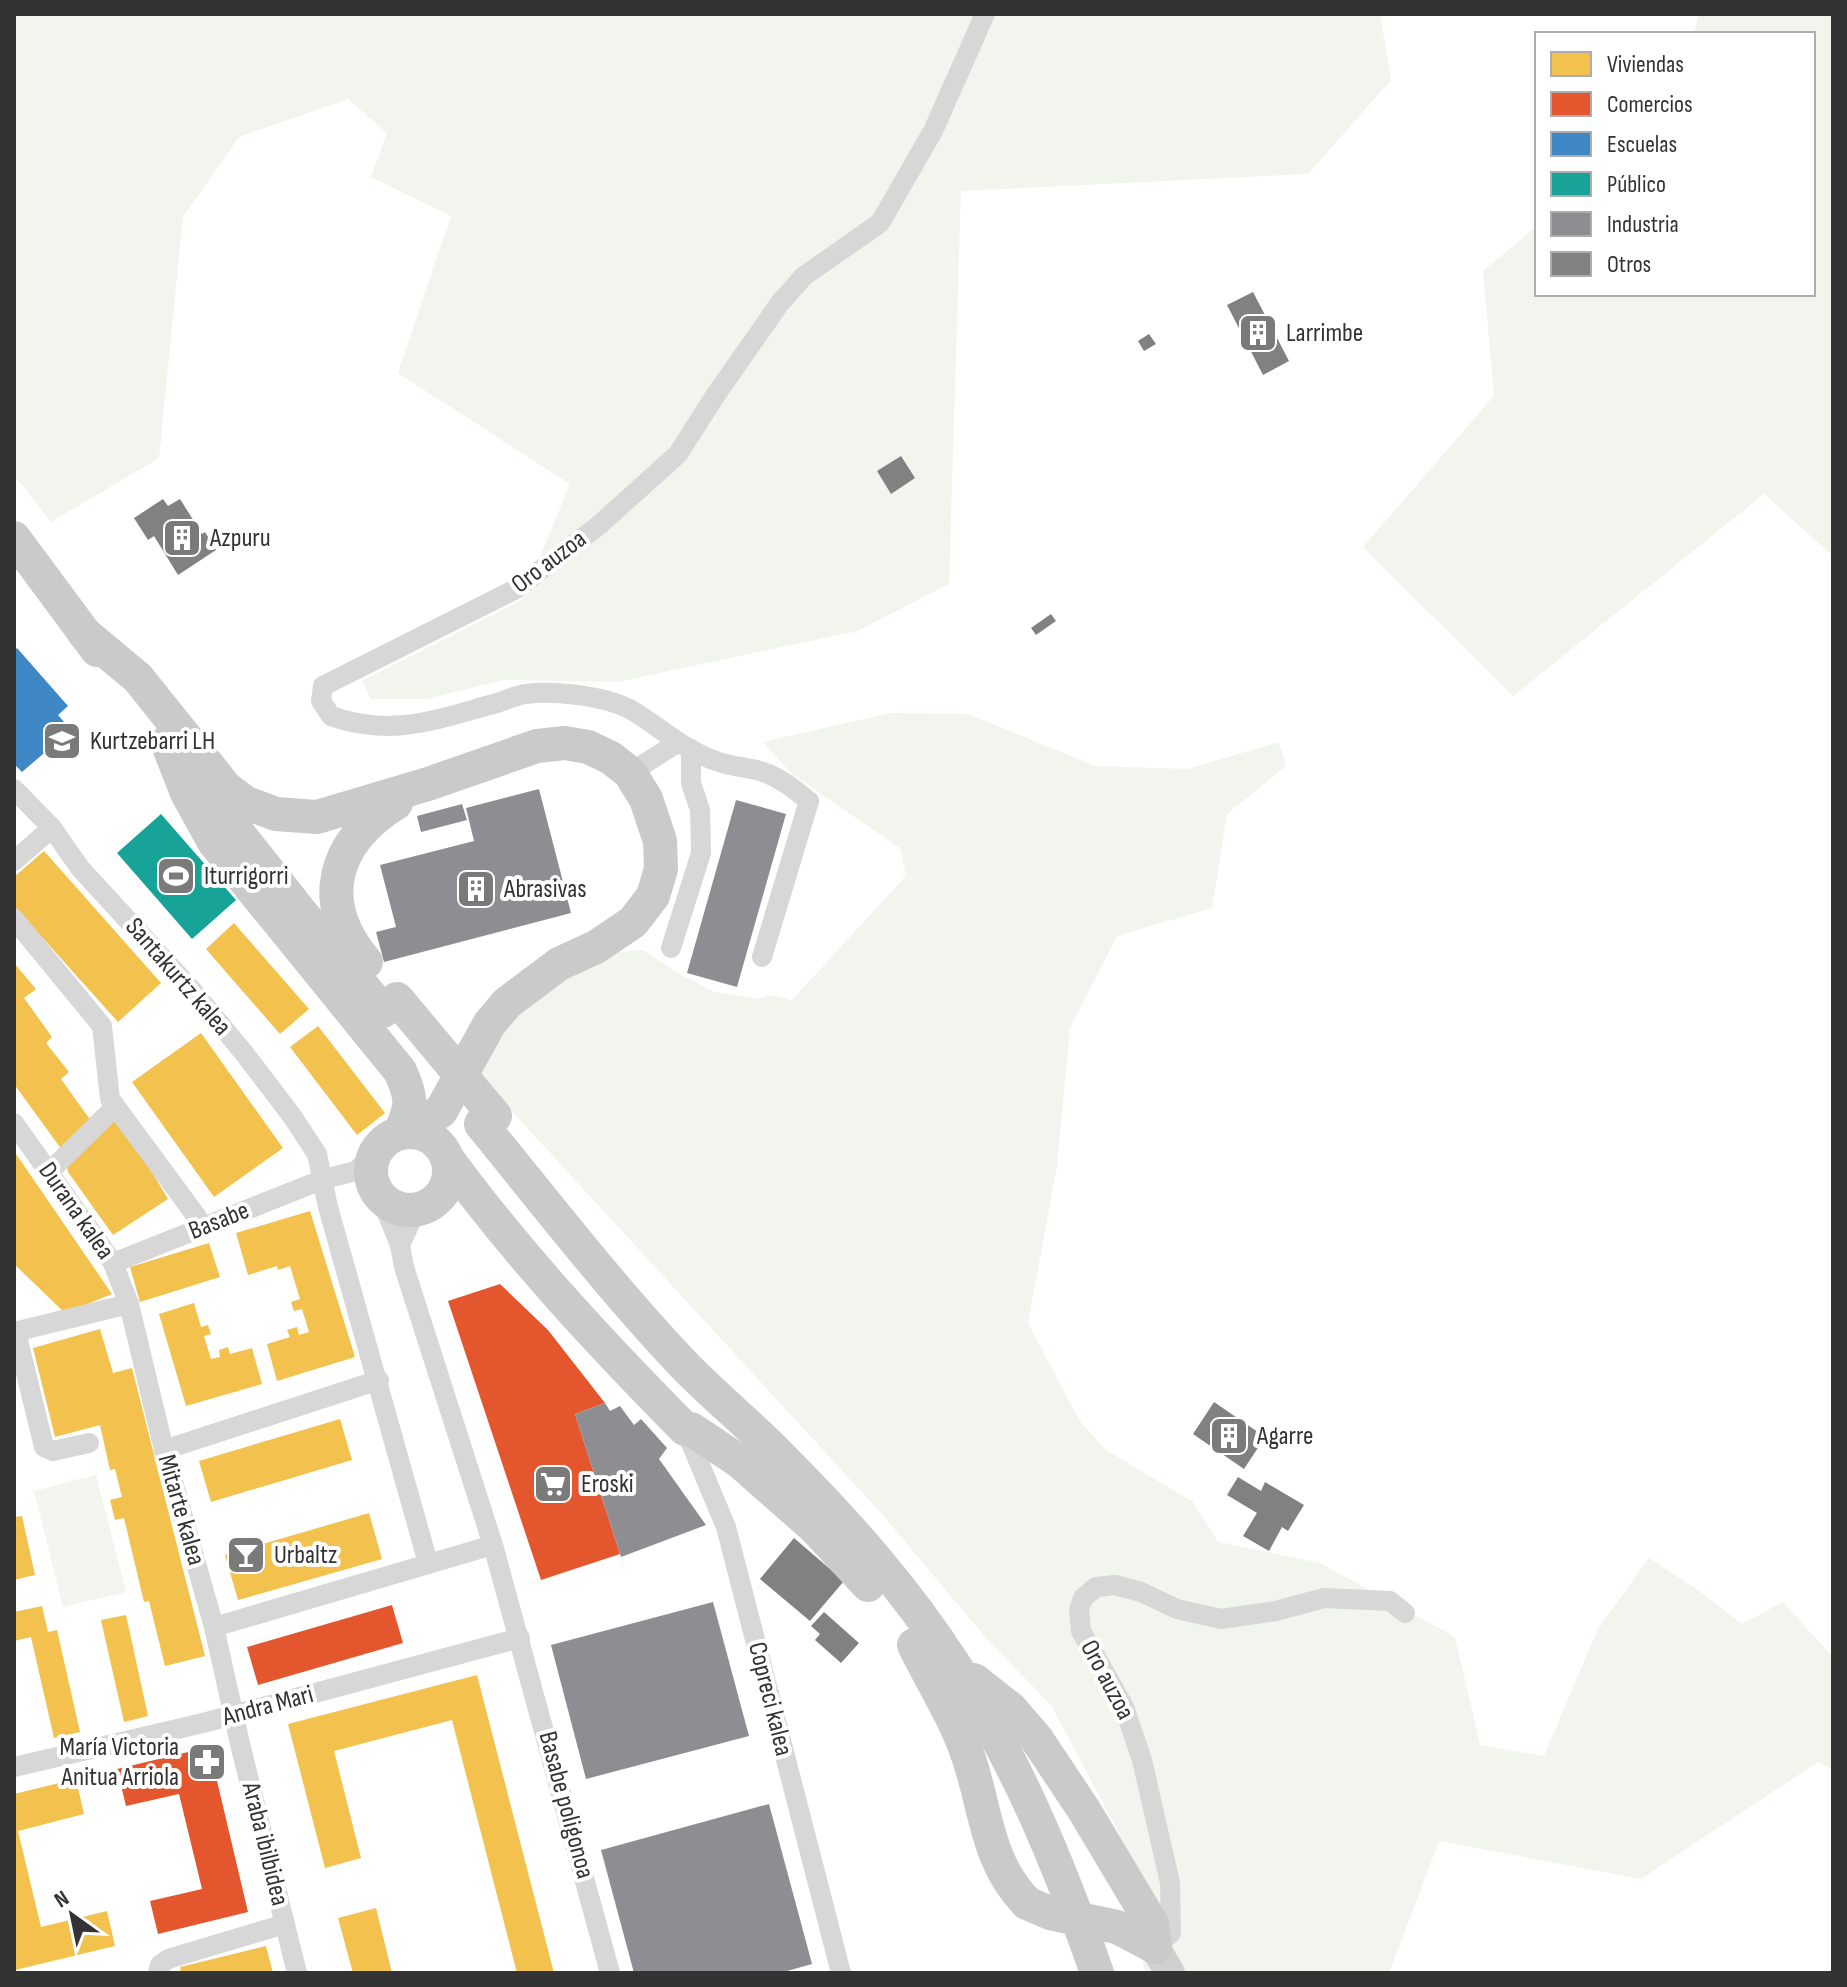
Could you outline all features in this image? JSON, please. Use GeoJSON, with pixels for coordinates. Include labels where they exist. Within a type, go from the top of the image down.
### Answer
{"type":"FeatureCollection","features":[{"type":"Feature","properties":{"kind":"main road"},"geometry":{"type":"LineString","coordinates":[[14,538],[167,742],[302,914],[390,1005],[488,1120],[558,1219],[639,1316],[686,1367],[779,1454],[872,1553],[954,1664],[1005,1749],[1065,1880],[1097,1973]]}},
{"type":"Feature","properties":{"kind":"main road"},"geometry":{"type":"LineString","coordinates":[[84,633],[138,678],[226,788],[246,803],[276,814],[317,817],[428,784],[537,746],[565,743],[588,747],[611,758],[630,773],[646,799],[660,841],[661,869],[653,896],[633,922],[596,947],[559,964],[507,1003],[490,1023],[441,1111],[382,1161]]}},
{"type":"Feature","properties":{"kind":"main road"},"geometry":{"type":"LineString","coordinates":[[167,742],[187,793],[214,842],[400,1071],[411,1109],[382,1161]]}},
{"type":"Feature","properties":{"kind":"main road"},"geometry":{"type":"LineString","coordinates":[[390,1005],[343,926],[338,907],[339,871],[352,840],[363,827],[428,784]]}},
{"type":"Feature","properties":{"kind":"main road"},"geometry":{"type":"LineString","coordinates":[[428,1202],[449,1176],[441,1111]]}},
{"type":"Feature","properties":{"kind":"main road"},"geometry":{"type":"LineString","coordinates":[[382,1161],[422,1133],[434,1139],[485,1210],[577,1317],[685,1429],[691,1429],[739,1461],[814,1527],[873,1591],[914,1645],[960,1734],[999,1864],[1017,1893],[1027,1903],[1050,1913],[1117,1927],[1163,1960]]}},
{"type":"Feature","properties":{"kind":"main road"},"geometry":{"type":"LineString","coordinates":[[382,1161],[403,1210],[428,1202],[485,1210]]}},
{"type":"Feature","properties":{"kind":"main road"},"geometry":{"type":"LineString","coordinates":[[914,1645],[948,1681],[998,1769],[1012,1787],[1030,1801]]}},
{"type":"Feature","properties":{"kind":"main road"},"geometry":{"type":"LineString","coordinates":[[954,1664],[1011,1709],[1036,1738],[1084,1810],[1152,1924],[1163,1960]]}},
{"type":"Feature","properties":{"kind":"street","name":"Oro auzoa"},"geometry":{"type":"LineString","coordinates":[[684,746],[631,709],[584,695],[556,692],[524,694],[432,723],[403,727],[348,723],[331,716],[321,701],[323,686],[516,589],[598,526],[678,454],[780,303],[804,276],[880,223],[933,131],[985,14]]}},
{"type":"Feature","properties":{"kind":"street"},"geometry":{"type":"LineString","coordinates":[[630,773],[684,746]]}},
{"type":"Feature","properties":{"kind":"street"},"geometry":{"type":"LineString","coordinates":[[671,948],[701,853],[700,810],[684,746]]}},
{"type":"Feature","properties":{"kind":"street"},"geometry":{"type":"LineString","coordinates":[[684,746],[715,761],[763,772],[784,782],[809,801],[762,957]]}},
{"type":"Feature","properties":{"kind":"street","name":"Santakurtz kalea"},"geometry":{"type":"LineString","coordinates":[[14,789],[52,828],[80,868],[191,989],[244,1053],[317,1154],[328,1207],[428,1563]]}},
{"type":"Feature","properties":{"kind":"street"},"geometry":{"type":"LineString","coordinates":[[14,861],[52,828]]}},
{"type":"Feature","properties":{"kind":"street"},"geometry":{"type":"LineString","coordinates":[[14,919],[102,1026],[110,1099],[197,1217]]}},
{"type":"Feature","properties":{"kind":"street"},"geometry":{"type":"LineString","coordinates":[[49,1172],[115,1107]]}},
{"type":"Feature","properties":{"kind":"street","name":"Durana kalea"},"geometry":{"type":"LineString","coordinates":[[14,1123],[113,1263],[129,1304]]}},
{"type":"Feature","properties":{"kind":"street","name":"Basabe"},"geometry":{"type":"LineString","coordinates":[[113,1263],[324,1179],[382,1161]]}},
{"type":"Feature","properties":{"kind":"street","name":"Basabe poligonoa"},"geometry":{"type":"LineString","coordinates":[[382,1161],[404,1267],[493,1545],[610,1973]]}},
{"type":"Feature","properties":{"kind":"street"},"geometry":{"type":"LineString","coordinates":[[400,1245],[428,1202]]}},
{"type":"Feature","properties":{"kind":"street"},"geometry":{"type":"LineString","coordinates":[[89,1443],[53,1451],[44,1447],[15,1332],[129,1304]]}},
{"type":"Feature","properties":{"kind":"street","name":"Mitarte kalea"},"geometry":{"type":"LineString","coordinates":[[129,1304],[164,1450],[214,1627],[234,1715]]}},
{"type":"Feature","properties":{"kind":"street"},"geometry":{"type":"LineString","coordinates":[[164,1450],[379,1380]]}},
{"type":"Feature","properties":{"kind":"street","name":"Copreci kalea"},"geometry":{"type":"LineString","coordinates":[[685,1429],[726,1527],[841,1973]]}},
{"type":"Feature","properties":{"kind":"street"},"geometry":{"type":"LineString","coordinates":[[214,1627],[493,1545]]}},
{"type":"Feature","properties":{"kind":"street","name":"Oro auzoa"},"geometry":{"type":"LineString","coordinates":[[1163,1960],[1171,1933],[1170,1883],[1135,1734],[1114,1687],[1078,1622],[1083,1598],[1096,1587],[1115,1585],[1141,1592],[1177,1609],[1221,1619],[1276,1611],[1324,1598],[1390,1601],[1405,1613]]}},
{"type":"Feature","properties":{"kind":"street","name":"Andra Mari"},"geometry":{"type":"LineString","coordinates":[[14,1767],[234,1715],[520,1638]]}},
{"type":"Feature","properties":{"kind":"street","name":"Araba ibilbidea"},"geometry":{"type":"LineString","coordinates":[[234,1715],[297,1973]]}},
{"type":"Feature","properties":{"kind":"street"},"geometry":{"type":"LineString","coordinates":[[158,1973],[160,1965],[168,1959],[285,1924]]}},
{"type":"Feature","properties":{"kind":"shaded area"},"geometry":{"type":"Polygon","coordinates":[[[14,14],[1380,14],[1391,80],[1308,174],[961,191],[949,584],[857,631],[617,682],[503,680],[426,699],[371,699],[362,681],[522,600],[570,484],[398,373],[451,216],[371,177],[387,133],[348,99],[239,137],[183,217],[159,458],[51,522],[14,475],[14,14]]]}},
{"type":"Feature","properties":{"kind":"shaded area"},"geometry":{"type":"Polygon","coordinates":[[[1699,14],[1833,14],[1833,556],[1764,494],[1513,696],[1363,547],[1494,396],[1483,271],[1535,228],[1535,296],[1815,296],[1815,32],[1694,32],[1699,14]]]}},
{"type":"Feature","properties":{"kind":"shaded area"},"geometry":{"type":"Polygon","coordinates":[[[890,713],[968,714],[1095,766],[1188,769],[1279,742],[1286,766],[1227,814],[1212,908],[1117,936],[1070,1028],[1057,1166],[1028,1323],[1079,1420],[1106,1450],[1193,1502],[1218,1542],[1320,1563],[1455,1637],[1480,1745],[1544,1756],[1599,1627],[1649,1558],[1742,1624],[1783,1602],[1833,1657],[1833,1770],[1818,1762],[1641,1879],[1439,1841],[1389,1973],[1145,1973],[1119,1833],[1051,1705],[987,1639],[881,1513],[475,1071],[499,1033],[531,999],[619,952],[643,950],[712,991],[757,999],[770,995],[792,1000],[906,876],[901,849],[792,774],[763,742],[890,713]]]}},
{"type":"Feature","properties":{"kind":"shaded area"},"geometry":{"type":"Polygon","coordinates":[[[96,1475],[126,1592],[63,1607],[34,1491],[96,1475]]]}},
{"type":"Feature","properties":{"kind":"building: Viviendas"},"geometry":{"type":"Polygon","coordinates":[[[44,851],[161,983],[118,1022],[14,906],[14,877],[44,851]]]}},
{"type":"Feature","properties":{"kind":"building: Viviendas"},"geometry":{"type":"Polygon","coordinates":[[[234,923],[309,1009],[280,1034],[206,949],[234,923]]]}},
{"type":"Feature","properties":{"kind":"building: Viviendas"},"geometry":{"type":"Polygon","coordinates":[[[14,963],[36,989],[24,998],[52,1037],[46,1043],[69,1072],[61,1079],[94,1125],[62,1150],[14,1084],[14,963]]]}},
{"type":"Feature","properties":{"kind":"building: Viviendas"},"geometry":{"type":"Polygon","coordinates":[[[318,1026],[385,1113],[357,1135],[290,1047],[318,1026]]]}},
{"type":"Feature","properties":{"kind":"building: Viviendas"},"geometry":{"type":"Polygon","coordinates":[[[201,1033],[283,1148],[214,1197],[132,1082],[201,1033]]]}},
{"type":"Feature","properties":{"kind":"building: Viviendas"},"geometry":{"type":"Polygon","coordinates":[[[115,1110],[168,1199],[113,1235],[68,1172],[66,1162],[115,1110]]]}},
{"type":"Feature","properties":{"kind":"building: Viviendas"},"geometry":{"type":"Polygon","coordinates":[[[14,1151],[112,1294],[65,1313],[14,1264],[14,1151]]]}},
{"type":"Feature","properties":{"kind":"building: Viviendas"},"geometry":{"type":"Polygon","coordinates":[[[310,1211],[355,1357],[277,1381],[267,1344],[290,1337],[287,1330],[297,1327],[299,1335],[309,1332],[302,1309],[294,1311],[291,1302],[300,1299],[290,1266],[278,1270],[277,1266],[248,1275],[236,1233],[310,1211]]]}},
{"type":"Feature","properties":{"kind":"building: Viviendas"},"geometry":{"type":"Polygon","coordinates":[[[209,1243],[220,1277],[140,1302],[130,1267],[209,1243]]]}},
{"type":"Feature","properties":{"kind":"building: Viviendas"},"geometry":{"type":"Polygon","coordinates":[[[194,1303],[201,1327],[208,1325],[211,1334],[204,1336],[211,1359],[220,1357],[219,1350],[228,1347],[230,1354],[252,1348],[262,1384],[186,1406],[159,1314],[194,1303]]]}},
{"type":"Feature","properties":{"kind":"building: Viviendas"},"geometry":{"type":"Polygon","coordinates":[[[100,1329],[113,1373],[132,1368],[205,1656],[165,1666],[149,1601],[144,1602],[124,1518],[115,1520],[110,1500],[122,1497],[115,1469],[110,1470],[100,1425],[55,1437],[33,1348],[100,1329]]]}},
{"type":"Feature","properties":{"kind":"building: Viviendas"},"geometry":{"type":"Polygon","coordinates":[[[340,1419],[352,1460],[211,1502],[199,1461],[340,1419]]]}},
{"type":"Feature","properties":{"kind":"building: Viviendas"},"geometry":{"type":"Polygon","coordinates":[[[369,1513],[382,1559],[238,1600],[225,1555],[369,1513]]]}},
{"type":"Feature","properties":{"kind":"building: Viviendas"},"geometry":{"type":"Polygon","coordinates":[[[22,1516],[35,1575],[14,1580],[14,1517],[22,1516]]]}},
{"type":"Feature","properties":{"kind":"building: Viviendas"},"geometry":{"type":"Polygon","coordinates":[[[42,1606],[48,1632],[57,1630],[80,1732],[54,1738],[31,1637],[14,1641],[14,1612],[42,1606]]]}},
{"type":"Feature","properties":{"kind":"building: Viviendas"},"geometry":{"type":"Polygon","coordinates":[[[126,1615],[148,1716],[124,1722],[101,1620],[126,1615]]]}},
{"type":"Feature","properties":{"kind":"building: Viviendas"},"geometry":{"type":"Polygon","coordinates":[[[477,1675],[554,1973],[517,1973],[452,1720],[334,1751],[361,1858],[325,1868],[288,1724],[477,1675]]]}},
{"type":"Feature","properties":{"kind":"building: Viviendas"},"geometry":{"type":"Polygon","coordinates":[[[76,1779],[84,1814],[18,1831],[41,1927],[107,1911],[115,1946],[15,1970],[14,1794],[76,1779]]]}},
{"type":"Feature","properties":{"kind":"building: Viviendas"},"geometry":{"type":"Polygon","coordinates":[[[376,1908],[392,1973],[353,1973],[338,1918],[376,1908]]]}},
{"type":"Feature","properties":{"kind":"building: Viviendas"},"geometry":{"type":"Polygon","coordinates":[[[266,1946],[273,1973],[181,1973],[180,1967],[266,1946]]]}},
{"type":"Feature","properties":{"kind":"building: Comercios","name":"Eroski"},"geometry":{"type":"Polygon","coordinates":[[[500,1284],[548,1330],[605,1403],[575,1414],[620,1554],[541,1580],[448,1301],[500,1284]]]}},
{"type":"Feature","properties":{"kind":"building: Comercios"},"geometry":{"type":"Polygon","coordinates":[[[392,1605],[403,1643],[258,1685],[247,1647],[392,1605]]]}},
{"type":"Feature","properties":{"kind":"building: Comercios"},"geometry":{"type":"Polygon","coordinates":[[[209,1747],[248,1912],[158,1934],[150,1901],[202,1889],[179,1794],[126,1806],[117,1769],[209,1747]]]}},
{"type":"Feature","properties":{"kind":"building: Escuelas"},"geometry":{"type":"Polygon","coordinates":[[[17,648],[68,706],[58,715],[71,730],[22,772],[14,764],[14,651],[17,648]]]}},
{"type":"Feature","properties":{"kind":"building: Público","name":"Iturrigorri"},"geometry":{"type":"Polygon","coordinates":[[[161,814],[236,900],[192,939],[117,853],[161,814]]]}},
{"type":"Feature","properties":{"kind":"building: Industria","name":"Abrasivas"},"geometry":{"type":"Polygon","coordinates":[[[539,789],[571,913],[384,962],[376,932],[396,927],[380,865],[474,841],[466,808],[539,789]]]}},
{"type":"Feature","properties":{"kind":"building: Industria"},"geometry":{"type":"Polygon","coordinates":[[[736,800],[786,814],[737,987],[687,973],[736,800]]]}},
{"type":"Feature","properties":{"kind":"building: Industria"},"geometry":{"type":"Polygon","coordinates":[[[462,804],[467,820],[421,832],[417,816],[462,804]]]}},
{"type":"Feature","properties":{"kind":"building: Industria"},"geometry":{"type":"Polygon","coordinates":[[[605,1403],[610,1411],[620,1406],[634,1425],[641,1419],[667,1448],[659,1459],[706,1525],[621,1557],[575,1414],[605,1403]]]}},
{"type":"Feature","properties":{"kind":"building: Industria"},"geometry":{"type":"Polygon","coordinates":[[[713,1602],[749,1736],[586,1779],[551,1645],[713,1602]]]}},
{"type":"Feature","properties":{"kind":"building: Industria"},"geometry":{"type":"Polygon","coordinates":[[[769,1804],[812,1964],[780,1973],[634,1973],[601,1850],[769,1804]]]}},
{"type":"Feature","properties":{"kind":"building: Otros","name":"Larrimbe"},"geometry":{"type":"Polygon","coordinates":[[[1253,292],[1289,361],[1263,375],[1227,305],[1253,292]]]}},
{"type":"Feature","properties":{"kind":"building: Otros"},"geometry":{"type":"Polygon","coordinates":[[[1149,334],[1156,344],[1144,351],[1138,341],[1149,334]]]}},
{"type":"Feature","properties":{"kind":"building: Otros"},"geometry":{"type":"Polygon","coordinates":[[[901,456],[915,478],[891,494],[877,471],[901,456]]]}},
{"type":"Feature","properties":{"kind":"building: Otros","name":"Azpuru"},"geometry":{"type":"Polygon","coordinates":[[[163,499],[168,506],[180,499],[216,550],[178,575],[154,536],[148,540],[134,518],[163,499]]]}},
{"type":"Feature","properties":{"kind":"building: Otros"},"geometry":{"type":"Polygon","coordinates":[[[1051,614],[1056,621],[1036,635],[1031,628],[1051,614]]]}},
{"type":"Feature","properties":{"kind":"building: Otros","name":"Agarre"},"geometry":{"type":"Polygon","coordinates":[[[1214,1402],[1265,1437],[1244,1469],[1193,1434],[1214,1402]]]}},
{"type":"Feature","properties":{"kind":"building: Otros"},"geometry":{"type":"Polygon","coordinates":[[[1238,1477],[1261,1491],[1265,1482],[1304,1505],[1288,1531],[1282,1527],[1269,1551],[1243,1536],[1257,1513],[1227,1495],[1238,1477]]]}},
{"type":"Feature","properties":{"kind":"building: Otros"},"geometry":{"type":"Polygon","coordinates":[[[794,1538],[844,1581],[810,1621],[760,1579],[794,1538]]]}},
{"type":"Feature","properties":{"kind":"building: Otros"},"geometry":{"type":"Polygon","coordinates":[[[824,1612],[859,1643],[841,1663],[815,1640],[820,1634],[811,1626],[824,1612]]]}},
{"type":"Feature","properties":{"kind":"place","name":"Larrimbe"},"geometry":{"type":"Point","coordinates":[1258,333]}},
{"type":"Feature","properties":{"kind":"place","name":"Azpuru"},"geometry":{"type":"Point","coordinates":[182,538]}},
{"type":"Feature","properties":{"kind":"place","name":"Kurtzebarri LH"},"geometry":{"type":"Point","coordinates":[62,741]}},
{"type":"Feature","properties":{"kind":"place","name":"Iturrigorri"},"geometry":{"type":"Point","coordinates":[176,876]}},
{"type":"Feature","properties":{"kind":"place","name":"Abrasivas"},"geometry":{"type":"Point","coordinates":[476,889]}},
{"type":"Feature","properties":{"kind":"place","name":"Agarre"},"geometry":{"type":"Point","coordinates":[1229,1436]}},
{"type":"Feature","properties":{"kind":"place","name":"Eroski"},"geometry":{"type":"Point","coordinates":[553,1484]}},
{"type":"Feature","properties":{"kind":"place","name":"Urbaltz"},"geometry":{"type":"Point","coordinates":[246,1555]}},
{"type":"Feature","properties":{"kind":"place","name":"María Victoria Anitua Arriola"},"geometry":{"type":"Point","coordinates":[207,1762]}}]}
